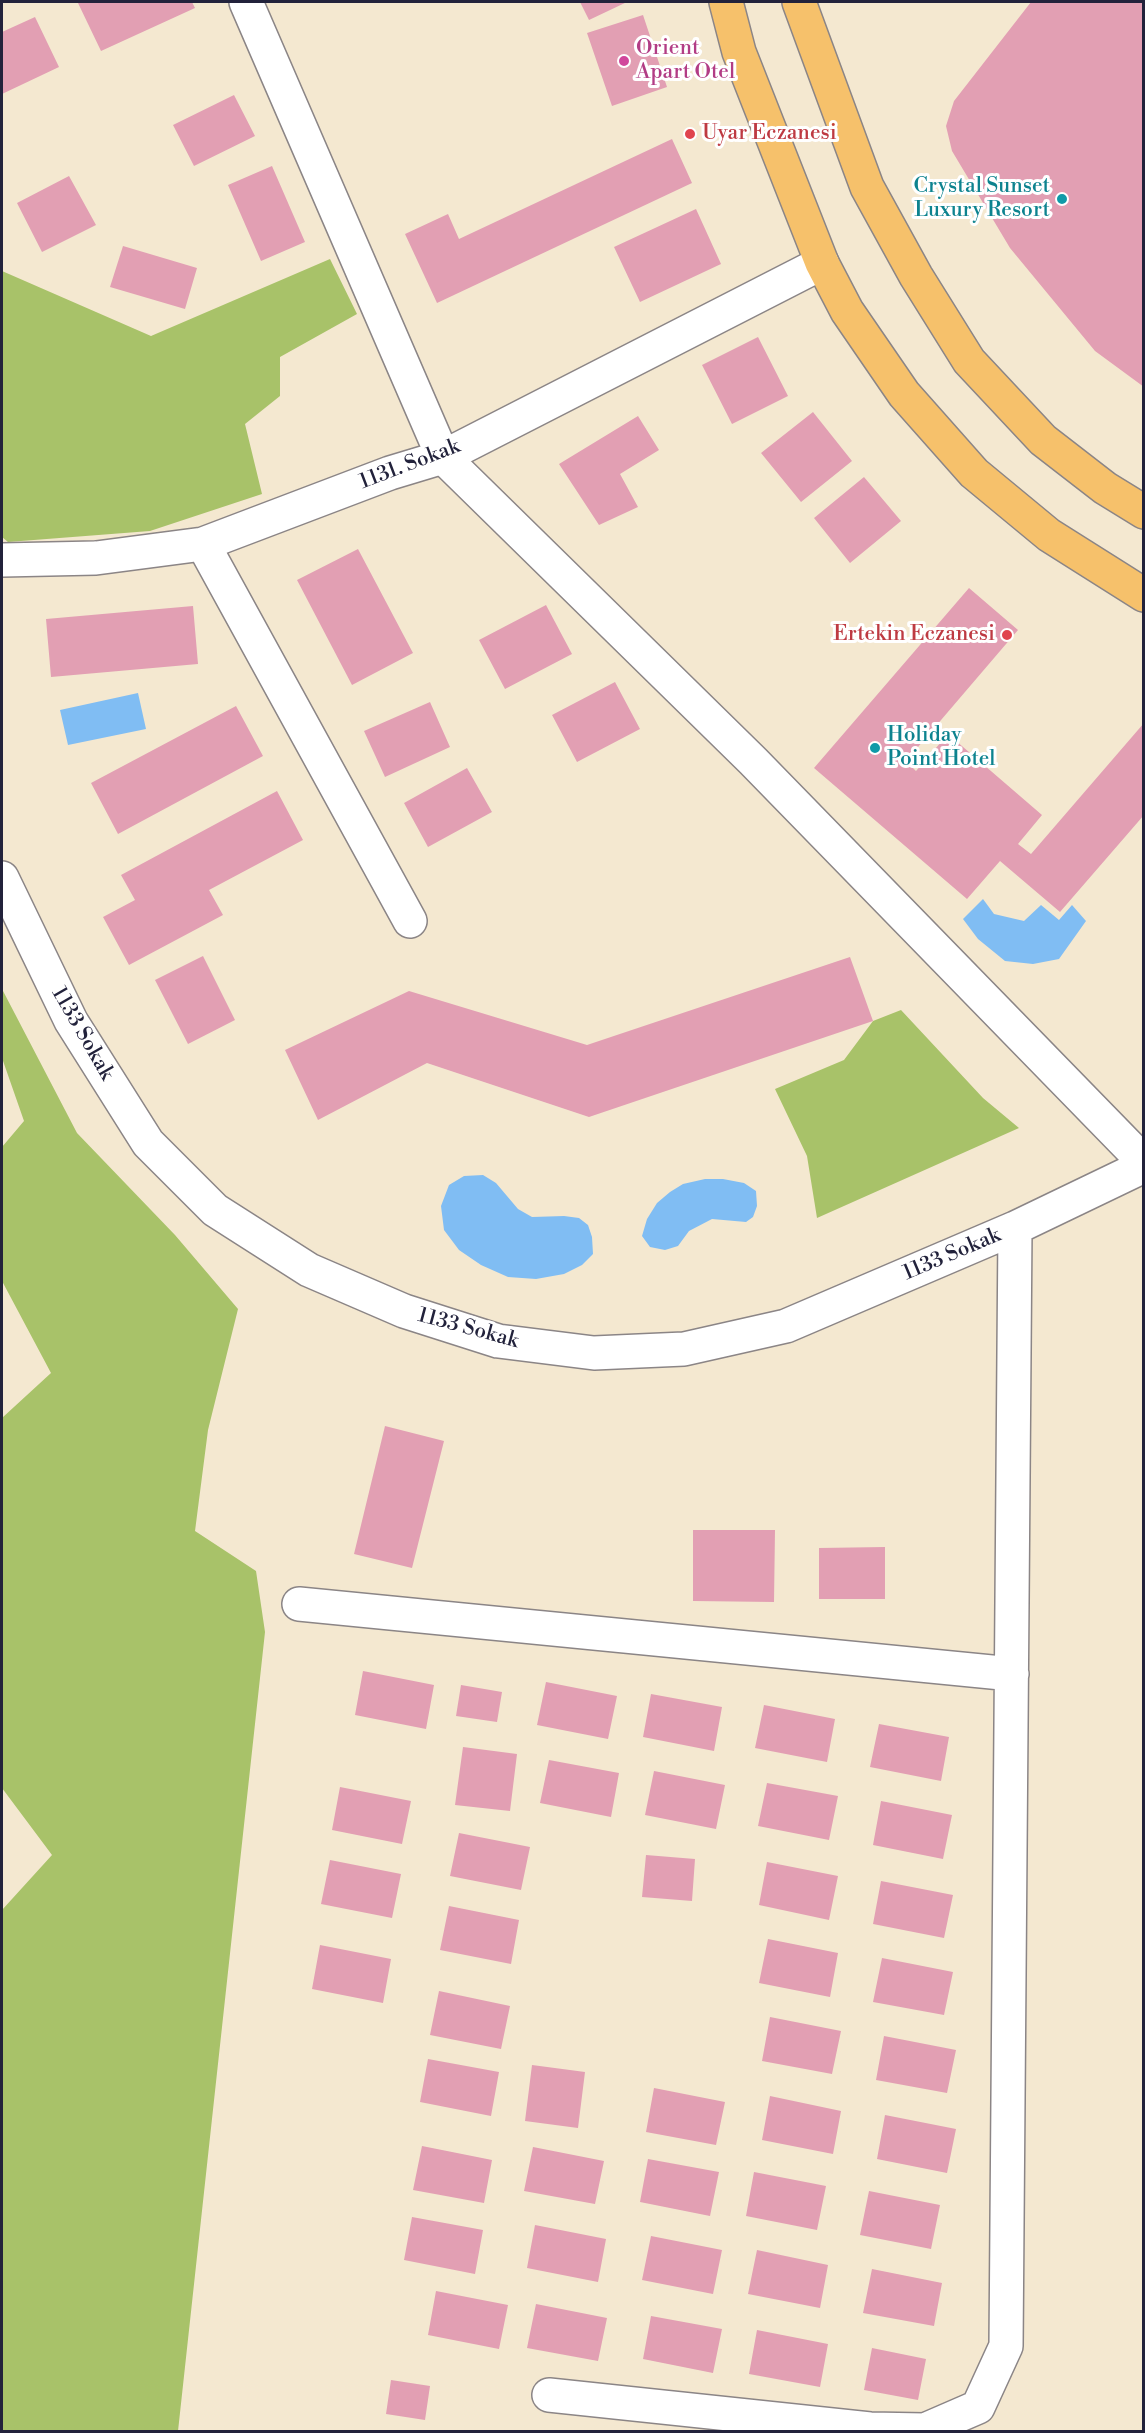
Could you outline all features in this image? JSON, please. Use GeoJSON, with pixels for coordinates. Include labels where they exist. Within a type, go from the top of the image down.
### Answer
{"type":"FeatureCollection","features":[{"type":"Feature","properties":{"kind":"main road"},"geometry":{"type":"LineString","coordinates":[[726,2],[739,52],[822,263],[847,311],[904,394],[974,473],[1048,535],[1143,595]]}},
{"type":"Feature","properties":{"kind":"main road"},"geometry":{"type":"LineString","coordinates":[[800,2],[867,187],[916,276],[969,361],[1043,440],[1105,488],[1143,512]]}},
{"type":"Feature","properties":{"kind":"street"},"geometry":{"type":"LineString","coordinates":[[246,2],[443,457],[753,761],[1143,1164]]}},
{"type":"Feature","properties":{"kind":"street","name":"1131. Sokak"},"geometry":{"type":"LineString","coordinates":[[2,560],[96,558],[203,544],[390,472],[443,457],[822,263]]}},
{"type":"Feature","properties":{"kind":"street"},"geometry":{"type":"LineString","coordinates":[[203,544],[410,921]]}},
{"type":"Feature","properties":{"kind":"street","name":"1133 Sokak"},"geometry":{"type":"LineString","coordinates":[[2,878],[71,1021],[148,1143],[215,1210],[309,1270],[404,1311],[498,1341],[594,1353],[684,1349],[786,1326],[1015,1228],[1143,1164]]}},
{"type":"Feature","properties":{"kind":"street"},"geometry":{"type":"LineString","coordinates":[[549,2395],[870,2428],[925,2430],[978,2407],[1006,2346],[1015,1228]]}},
{"type":"Feature","properties":{"kind":"street"},"geometry":{"type":"LineString","coordinates":[[299,1604],[1012,1674]]}},
{"type":"Feature","properties":{"kind":"green space"},"geometry":{"type":"Polygon","coordinates":[[[330,259],[357,314],[280,357],[280,396],[245,424],[262,494],[150,531],[8,542],[2,537],[2,271],[151,336],[330,259]]]}},
{"type":"Feature","properties":{"kind":"green space"},"geometry":{"type":"Polygon","coordinates":[[[2,989],[77,1133],[175,1235],[238,1309],[208,1430],[195,1531],[256,1571],[265,1632],[178,2431],[2,2431],[2,1910],[52,1855],[2,1788],[2,1418],[51,1373],[2,1281],[2,1147],[24,1121],[2,1058],[2,989]]]}},
{"type":"Feature","properties":{"kind":"green space"},"geometry":{"type":"Polygon","coordinates":[[[901,1010],[983,1098],[1019,1128],[817,1218],[807,1156],[775,1089],[844,1060],[873,1021],[901,1010]]]}},
{"type":"Feature","properties":{"kind":"water"},"geometry":{"type":"Polygon","coordinates":[[[138,693],[146,729],[68,745],[60,710],[138,693]]]}},
{"type":"Feature","properties":{"kind":"water"},"geometry":{"type":"Polygon","coordinates":[[[983,899],[994,914],[1024,921],[1041,905],[1059,920],[1072,905],[1086,921],[1059,959],[1033,964],[1005,961],[978,939],[963,919],[983,899]]]}},
{"type":"Feature","properties":{"kind":"water"},"geometry":{"type":"Polygon","coordinates":[[[483,1175],[496,1183],[518,1209],[532,1217],[579,1218],[588,1225],[592,1237],[593,1254],[582,1265],[564,1274],[536,1279],[508,1277],[481,1265],[459,1250],[444,1230],[441,1206],[449,1185],[464,1176],[483,1175]]]}},
{"type":"Feature","properties":{"kind":"water"},"geometry":{"type":"Polygon","coordinates":[[[705,1179],[723,1179],[744,1183],[756,1191],[757,1206],[753,1217],[746,1222],[712,1219],[689,1231],[678,1246],[665,1250],[650,1247],[642,1236],[647,1219],[657,1203],[683,1184],[705,1179]]]}},
{"type":"Feature","properties":{"kind":"building"},"geometry":{"type":"Polygon","coordinates":[[[192,2],[195,8],[101,51],[78,3],[192,2]]]}},
{"type":"Feature","properties":{"kind":"building"},"geometry":{"type":"Polygon","coordinates":[[[580,2],[627,2],[589,20],[580,2]]]}},
{"type":"Feature","properties":{"kind":"building","name":"Crystal Sunset Luxury Resort"},"geometry":{"type":"Polygon","coordinates":[[[1031,2],[1144,2],[1144,387],[1095,351],[1010,248],[952,151],[946,126],[954,101],[1031,2]]]}},
{"type":"Feature","properties":{"kind":"building"},"geometry":{"type":"Polygon","coordinates":[[[643,15],[667,87],[612,106],[587,33],[643,15]]]}},
{"type":"Feature","properties":{"kind":"building"},"geometry":{"type":"Polygon","coordinates":[[[35,17],[59,67],[2,94],[2,32],[35,17]]]}},
{"type":"Feature","properties":{"kind":"building"},"geometry":{"type":"Polygon","coordinates":[[[234,95],[255,136],[194,166],[173,125],[234,95]]]}},
{"type":"Feature","properties":{"kind":"building"},"geometry":{"type":"Polygon","coordinates":[[[672,139],[692,183],[437,303],[405,234],[448,214],[459,239],[672,139]]]}},
{"type":"Feature","properties":{"kind":"building"},"geometry":{"type":"Polygon","coordinates":[[[272,166],[305,242],[261,261],[228,185],[272,166]]]}},
{"type":"Feature","properties":{"kind":"building"},"geometry":{"type":"Polygon","coordinates":[[[69,176],[96,225],[42,252],[17,203],[69,176]]]}},
{"type":"Feature","properties":{"kind":"building"},"geometry":{"type":"Polygon","coordinates":[[[696,209],[721,264],[640,302],[614,247],[696,209]]]}},
{"type":"Feature","properties":{"kind":"building"},"geometry":{"type":"Polygon","coordinates":[[[123,246],[197,268],[185,309],[110,287],[123,246]]]}},
{"type":"Feature","properties":{"kind":"building"},"geometry":{"type":"Polygon","coordinates":[[[758,337],[788,396],[732,424],[702,365],[758,337]]]}},
{"type":"Feature","properties":{"kind":"building"},"geometry":{"type":"Polygon","coordinates":[[[813,412],[852,461],[801,502],[761,453],[813,412]]]}},
{"type":"Feature","properties":{"kind":"building"},"geometry":{"type":"Polygon","coordinates":[[[638,416],[659,450],[620,474],[638,507],[599,525],[559,464],[638,416]]]}},
{"type":"Feature","properties":{"kind":"building"},"geometry":{"type":"Polygon","coordinates":[[[864,477],[901,521],[850,563],[814,518],[864,477]]]}},
{"type":"Feature","properties":{"kind":"building"},"geometry":{"type":"Polygon","coordinates":[[[358,549],[413,653],[352,685],[297,580],[358,549]]]}},
{"type":"Feature","properties":{"kind":"building","name":"Holiday Point Hotel"},"geometry":{"type":"Polygon","coordinates":[[[969,588],[1018,630],[906,761],[916,771],[948,734],[1042,815],[1018,844],[1031,854],[1144,723],[1144,815],[1060,912],[1000,861],[967,899],[814,768],[969,588]]]}},
{"type":"Feature","properties":{"kind":"building"},"geometry":{"type":"Polygon","coordinates":[[[546,605],[572,654],[505,689],[479,640],[546,605]]]}},
{"type":"Feature","properties":{"kind":"building"},"geometry":{"type":"Polygon","coordinates":[[[193,606],[198,664],[51,677],[46,619],[193,606]]]}},
{"type":"Feature","properties":{"kind":"building"},"geometry":{"type":"Polygon","coordinates":[[[615,682],[640,729],[577,762],[552,715],[615,682]]]}},
{"type":"Feature","properties":{"kind":"building"},"geometry":{"type":"Polygon","coordinates":[[[430,702],[450,747],[385,777],[364,731],[430,702]]]}},
{"type":"Feature","properties":{"kind":"building"},"geometry":{"type":"Polygon","coordinates":[[[236,706],[263,756],[118,834],[91,783],[236,706]]]}},
{"type":"Feature","properties":{"kind":"building"},"geometry":{"type":"Polygon","coordinates":[[[467,768],[492,812],[428,847],[404,803],[467,768]]]}},
{"type":"Feature","properties":{"kind":"building"},"geometry":{"type":"Polygon","coordinates":[[[277,791],[303,840],[209,890],[223,915],[129,965],[103,917],[135,900],[121,875],[277,791]]]}},
{"type":"Feature","properties":{"kind":"building"},"geometry":{"type":"Polygon","coordinates":[[[203,956],[235,1020],[188,1044],[155,980],[203,956]]]}},
{"type":"Feature","properties":{"kind":"building"},"geometry":{"type":"Polygon","coordinates":[[[850,957],[873,1021],[589,1117],[427,1063],[318,1120],[285,1050],[409,991],[587,1045],[850,957]]]}},
{"type":"Feature","properties":{"kind":"building"},"geometry":{"type":"Polygon","coordinates":[[[385,1426],[444,1441],[412,1568],[354,1554],[385,1426]]]}},
{"type":"Feature","properties":{"kind":"building"},"geometry":{"type":"Polygon","coordinates":[[[693,1530],[775,1530],[774,1602],[693,1601],[693,1530]]]}},
{"type":"Feature","properties":{"kind":"building"},"geometry":{"type":"Polygon","coordinates":[[[885,1547],[885,1599],[819,1599],[819,1548],[885,1547]]]}},
{"type":"Feature","properties":{"kind":"building"},"geometry":{"type":"Polygon","coordinates":[[[363,1671],[434,1685],[426,1729],[355,1715],[363,1671]]]}},
{"type":"Feature","properties":{"kind":"building"},"geometry":{"type":"Polygon","coordinates":[[[546,1682],[617,1696],[608,1739],[537,1725],[546,1682]]]}},
{"type":"Feature","properties":{"kind":"building"},"geometry":{"type":"Polygon","coordinates":[[[461,1685],[502,1692],[497,1722],[456,1716],[461,1685]]]}},
{"type":"Feature","properties":{"kind":"building"},"geometry":{"type":"Polygon","coordinates":[[[651,1694],[722,1707],[714,1751],[643,1737],[651,1694]]]}},
{"type":"Feature","properties":{"kind":"building"},"geometry":{"type":"Polygon","coordinates":[[[764,1705],[835,1719],[827,1762],[755,1748],[764,1705]]]}},
{"type":"Feature","properties":{"kind":"building"},"geometry":{"type":"Polygon","coordinates":[[[879,1724],[949,1737],[941,1781],[870,1767],[879,1724]]]}},
{"type":"Feature","properties":{"kind":"building"},"geometry":{"type":"Polygon","coordinates":[[[463,1747],[517,1754],[510,1811],[455,1805],[463,1747]]]}},
{"type":"Feature","properties":{"kind":"building"},"geometry":{"type":"Polygon","coordinates":[[[549,1760],[619,1773],[611,1817],[540,1803],[549,1760]]]}},
{"type":"Feature","properties":{"kind":"building"},"geometry":{"type":"Polygon","coordinates":[[[654,1771],[725,1785],[716,1829],[645,1815],[654,1771]]]}},
{"type":"Feature","properties":{"kind":"building"},"geometry":{"type":"Polygon","coordinates":[[[767,1783],[838,1796],[829,1840],[758,1826],[767,1783]]]}},
{"type":"Feature","properties":{"kind":"building"},"geometry":{"type":"Polygon","coordinates":[[[340,1787],[411,1801],[402,1844],[332,1830],[340,1787]]]}},
{"type":"Feature","properties":{"kind":"building"},"geometry":{"type":"Polygon","coordinates":[[[881,1801],[952,1815],[943,1859],[873,1845],[881,1801]]]}},
{"type":"Feature","properties":{"kind":"building"},"geometry":{"type":"Polygon","coordinates":[[[459,1833],[530,1847],[521,1890],[450,1876],[459,1833]]]}},
{"type":"Feature","properties":{"kind":"building"},"geometry":{"type":"Polygon","coordinates":[[[646,1855],[695,1859],[692,1901],[642,1897],[646,1855]]]}},
{"type":"Feature","properties":{"kind":"building"},"geometry":{"type":"Polygon","coordinates":[[[330,1860],[401,1874],[392,1918],[321,1904],[330,1860]]]}},
{"type":"Feature","properties":{"kind":"building"},"geometry":{"type":"Polygon","coordinates":[[[767,1862],[838,1876],[829,1920],[759,1905],[767,1862]]]}},
{"type":"Feature","properties":{"kind":"building"},"geometry":{"type":"Polygon","coordinates":[[[881,1881],[953,1895],[944,1938],[873,1924],[881,1881]]]}},
{"type":"Feature","properties":{"kind":"building"},"geometry":{"type":"Polygon","coordinates":[[[449,1906],[519,1920],[511,1964],[440,1950],[449,1906]]]}},
{"type":"Feature","properties":{"kind":"building"},"geometry":{"type":"Polygon","coordinates":[[[768,1939],[838,1953],[830,1997],[759,1983],[768,1939]]]}},
{"type":"Feature","properties":{"kind":"building"},"geometry":{"type":"Polygon","coordinates":[[[320,1945],[391,1959],[383,2003],[312,1989],[320,1945]]]}},
{"type":"Feature","properties":{"kind":"building"},"geometry":{"type":"Polygon","coordinates":[[[882,1958],[953,1972],[944,2015],[873,2002],[882,1958]]]}},
{"type":"Feature","properties":{"kind":"building"},"geometry":{"type":"Polygon","coordinates":[[[439,1991],[510,2006],[501,2049],[430,2035],[439,1991]]]}},
{"type":"Feature","properties":{"kind":"building"},"geometry":{"type":"Polygon","coordinates":[[[770,2017],[841,2031],[832,2074],[762,2061],[770,2017]]]}},
{"type":"Feature","properties":{"kind":"building"},"geometry":{"type":"Polygon","coordinates":[[[884,2036],[956,2050],[947,2093],[876,2080],[884,2036]]]}},
{"type":"Feature","properties":{"kind":"building"},"geometry":{"type":"Polygon","coordinates":[[[428,2059],[499,2072],[491,2116],[420,2102],[428,2059]]]}},
{"type":"Feature","properties":{"kind":"building"},"geometry":{"type":"Polygon","coordinates":[[[532,2065],[585,2072],[578,2128],[525,2121],[532,2065]]]}},
{"type":"Feature","properties":{"kind":"building"},"geometry":{"type":"Polygon","coordinates":[[[654,2088],[725,2102],[716,2145],[646,2132],[654,2088]]]}},
{"type":"Feature","properties":{"kind":"building"},"geometry":{"type":"Polygon","coordinates":[[[770,2096],[841,2111],[833,2154],[762,2140],[770,2096]]]}},
{"type":"Feature","properties":{"kind":"building"},"geometry":{"type":"Polygon","coordinates":[[[885,2115],[956,2129],[947,2173],[877,2159],[885,2115]]]}},
{"type":"Feature","properties":{"kind":"building"},"geometry":{"type":"Polygon","coordinates":[[[422,2146],[492,2160],[484,2203],[413,2190],[422,2146]]]}},
{"type":"Feature","properties":{"kind":"building"},"geometry":{"type":"Polygon","coordinates":[[[533,2147],[604,2161],[595,2204],[524,2191],[533,2147]]]}},
{"type":"Feature","properties":{"kind":"building"},"geometry":{"type":"Polygon","coordinates":[[[648,2159],[719,2172],[710,2216],[640,2202],[648,2159]]]}},
{"type":"Feature","properties":{"kind":"building"},"geometry":{"type":"Polygon","coordinates":[[[754,2172],[826,2186],[817,2230],[746,2216],[754,2172]]]}},
{"type":"Feature","properties":{"kind":"building"},"geometry":{"type":"Polygon","coordinates":[[[869,2191],[940,2205],[931,2249],[860,2235],[869,2191]]]}},
{"type":"Feature","properties":{"kind":"building"},"geometry":{"type":"Polygon","coordinates":[[[412,2217],[483,2230],[475,2274],[404,2260],[412,2217]]]}},
{"type":"Feature","properties":{"kind":"building"},"geometry":{"type":"Polygon","coordinates":[[[535,2225],[606,2239],[598,2282],[527,2268],[535,2225]]]}},
{"type":"Feature","properties":{"kind":"building"},"geometry":{"type":"Polygon","coordinates":[[[651,2236],[722,2250],[713,2294],[642,2280],[651,2236]]]}},
{"type":"Feature","properties":{"kind":"building"},"geometry":{"type":"Polygon","coordinates":[[[757,2250],[828,2265],[820,2308],[748,2294],[757,2250]]]}},
{"type":"Feature","properties":{"kind":"building"},"geometry":{"type":"Polygon","coordinates":[[[872,2269],[942,2283],[934,2326],[863,2313],[872,2269]]]}},
{"type":"Feature","properties":{"kind":"building"},"geometry":{"type":"Polygon","coordinates":[[[436,2291],[508,2305],[499,2349],[428,2335],[436,2291]]]}},
{"type":"Feature","properties":{"kind":"building"},"geometry":{"type":"Polygon","coordinates":[[[536,2304],[607,2318],[598,2361],[527,2348],[536,2304]]]}},
{"type":"Feature","properties":{"kind":"building"},"geometry":{"type":"Polygon","coordinates":[[[651,2316],[722,2329],[713,2373],[643,2359],[651,2316]]]}},
{"type":"Feature","properties":{"kind":"building"},"geometry":{"type":"Polygon","coordinates":[[[757,2330],[828,2344],[820,2387],[749,2374],[757,2330]]]}},
{"type":"Feature","properties":{"kind":"building"},"geometry":{"type":"Polygon","coordinates":[[[872,2348],[926,2359],[918,2400],[864,2390],[872,2348]]]}},
{"type":"Feature","properties":{"kind":"building"},"geometry":{"type":"Polygon","coordinates":[[[391,2380],[430,2386],[425,2420],[386,2414],[391,2380]]]}},
{"type":"Feature","properties":{"kind":"place","name":"Orient Apart Otel"},"geometry":{"type":"Point","coordinates":[624,61]}},
{"type":"Feature","properties":{"kind":"place","name":"Uyar Eczanesi"},"geometry":{"type":"Point","coordinates":[690,134]}},
{"type":"Feature","properties":{"kind":"place","name":"Crystal Sunset Luxury Resort"},"geometry":{"type":"Point","coordinates":[1062,199]}},
{"type":"Feature","properties":{"kind":"place","name":"Ertekin Eczanesi"},"geometry":{"type":"Point","coordinates":[1007,635]}},
{"type":"Feature","properties":{"kind":"place","name":"Holiday Point Hotel"},"geometry":{"type":"Point","coordinates":[875,748]}}]}
